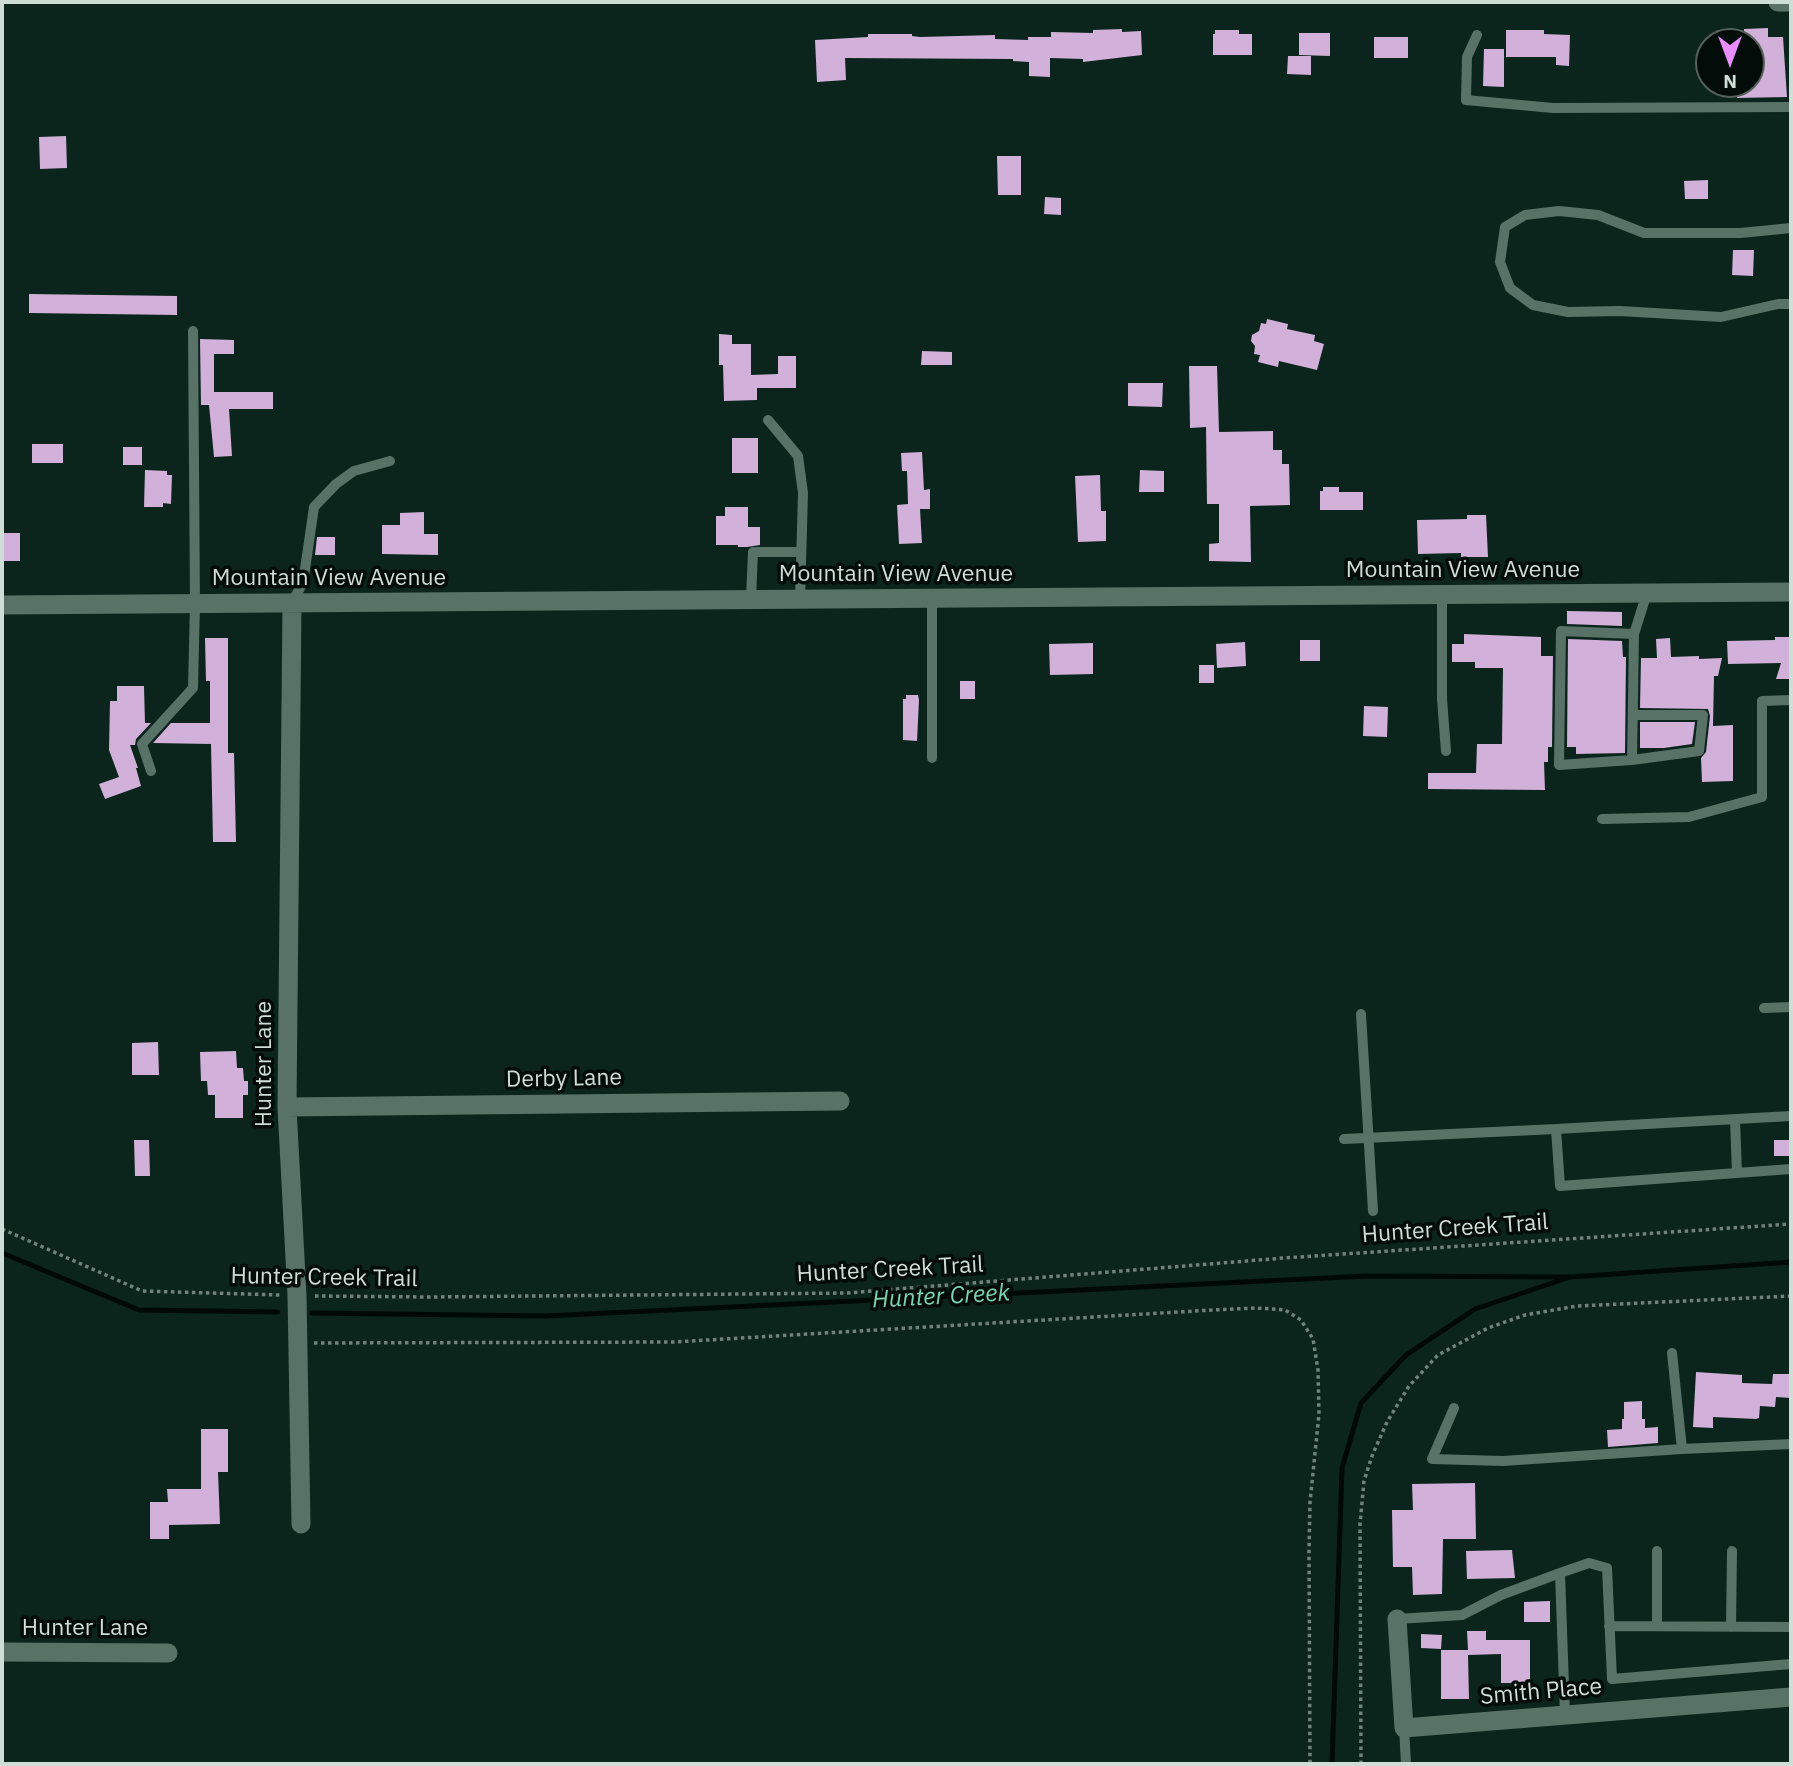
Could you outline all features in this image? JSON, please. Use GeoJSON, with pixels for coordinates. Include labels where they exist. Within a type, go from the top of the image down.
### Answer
{"type":"FeatureCollection","features":[{"type":"Feature","properties":{"kind":"street"},"geometry":{"type":"LineString","coordinates":[[1778,2],[1791,2]]}},
{"type":"Feature","properties":{"kind":"street","name":"Mountain View Avenue"},"geometry":{"type":"LineString","coordinates":[[2,605],[1791,592]]}},
{"type":"Feature","properties":{"kind":"street","name":"Hunter Lane"},"geometry":{"type":"LineString","coordinates":[[292,603],[287,1107],[297,1296],[301,1524]]}},
{"type":"Feature","properties":{"kind":"street","name":"Derby Lane"},"geometry":{"type":"LineString","coordinates":[[287,1107],[841,1101]]}},
{"type":"Feature","properties":{"kind":"street"},"geometry":{"type":"LineString","coordinates":[[1397,1619],[1404,1728]]}},
{"type":"Feature","properties":{"kind":"street","name":"Hunter Lane"},"geometry":{"type":"LineString","coordinates":[[2,1652],[168,1653]]}},
{"type":"Feature","properties":{"kind":"street","name":"Smith Place"},"geometry":{"type":"LineString","coordinates":[[1404,1728],[1791,1697]]}},
{"type":"Feature","properties":{"kind":"lane"},"geometry":{"type":"LineString","coordinates":[[1477,35],[1467,57],[1466,100],[1553,108],[1791,107]]}},
{"type":"Feature","properties":{"kind":"lane"},"geometry":{"type":"LineString","coordinates":[[1791,228],[1741,233],[1644,233],[1598,215],[1548,212],[1525,215],[1505,227],[1500,262],[1510,288],[1533,305],[1568,312],[1620,311],[1721,317],[1778,304],[1791,304]]}},
{"type":"Feature","properties":{"kind":"lane"},"geometry":{"type":"LineString","coordinates":[[151,771],[142,744],[193,688],[193,331]]}},
{"type":"Feature","properties":{"kind":"lane"},"geometry":{"type":"LineString","coordinates":[[768,419],[798,456],[803,493],[800,599]]}},
{"type":"Feature","properties":{"kind":"lane"},"geometry":{"type":"LineString","coordinates":[[292,603],[303,583],[314,507],[336,484],[354,471],[390,461]]}},
{"type":"Feature","properties":{"kind":"lane"},"geometry":{"type":"LineString","coordinates":[[751,599],[753,552],[802,552]]}},
{"type":"Feature","properties":{"kind":"lane"},"geometry":{"type":"LineString","coordinates":[[1632,760],[1634,634],[1647,593]]}},
{"type":"Feature","properties":{"kind":"lane"},"geometry":{"type":"LineString","coordinates":[[1442,594],[1446,751]]}},
{"type":"Feature","properties":{"kind":"lane"},"geometry":{"type":"LineString","coordinates":[[932,598],[932,758]]}},
{"type":"Feature","properties":{"kind":"lane"},"geometry":{"type":"LineString","coordinates":[[1633,715],[1703,715],[1699,751],[1632,760],[1559,765],[1561,631],[1634,634]]}},
{"type":"Feature","properties":{"kind":"lane"},"geometry":{"type":"LineString","coordinates":[[1602,819],[1689,817],[1762,797],[1762,701],[1791,700]]}},
{"type":"Feature","properties":{"kind":"lane"},"geometry":{"type":"LineString","coordinates":[[1764,1008],[1791,1007]]}},
{"type":"Feature","properties":{"kind":"lane"},"geometry":{"type":"LineString","coordinates":[[1361,1014],[1373,1211]]}},
{"type":"Feature","properties":{"kind":"lane"},"geometry":{"type":"LineString","coordinates":[[1344,1139],[1791,1116]]}},
{"type":"Feature","properties":{"kind":"lane"},"geometry":{"type":"LineString","coordinates":[[1735,1119],[1737,1173]]}},
{"type":"Feature","properties":{"kind":"lane"},"geometry":{"type":"LineString","coordinates":[[1556,1129],[1560,1186],[1791,1169]]}},
{"type":"Feature","properties":{"kind":"lane"},"geometry":{"type":"LineString","coordinates":[[1672,1353],[1682,1449]]}},
{"type":"Feature","properties":{"kind":"lane"},"geometry":{"type":"LineString","coordinates":[[1454,1408],[1432,1459],[1503,1461],[1791,1444]]}},
{"type":"Feature","properties":{"kind":"lane"},"geometry":{"type":"LineString","coordinates":[[1731,1627],[1732,1551]]}},
{"type":"Feature","properties":{"kind":"lane"},"geometry":{"type":"LineString","coordinates":[[1657,1552],[1657,1626]]}},
{"type":"Feature","properties":{"kind":"lane"},"geometry":{"type":"LineString","coordinates":[[1397,1619],[1462,1615],[1501,1595],[1589,1563],[1606,1568],[1612,1679],[1791,1664]]}},
{"type":"Feature","properties":{"kind":"lane"},"geometry":{"type":"LineString","coordinates":[[1560,1573],[1565,1714]]}},
{"type":"Feature","properties":{"kind":"lane"},"geometry":{"type":"LineString","coordinates":[[1609,1626],[1791,1628]]}},
{"type":"Feature","properties":{"kind":"lane"},"geometry":{"type":"LineString","coordinates":[[1404,1728],[1406,1764]]}},
{"type":"Feature","properties":{"kind":"path","name":"Hunter Creek Trail"},"geometry":{"type":"LineString","coordinates":[[2,1229],[142,1291],[430,1297],[847,1293],[1284,1258],[1791,1224]]}},
{"type":"Feature","properties":{"kind":"path"},"geometry":{"type":"LineString","coordinates":[[1361,1764],[1360,1524],[1364,1481],[1387,1422],[1409,1386],[1438,1355],[1488,1328],[1525,1315],[1577,1306],[1791,1296]]}},
{"type":"Feature","properties":{"kind":"path"},"geometry":{"type":"LineString","coordinates":[[297,1343],[674,1342],[1212,1310],[1285,1310],[1301,1320],[1313,1339],[1318,1370],[1319,1414],[1308,1552],[1310,1764]]}},
{"type":"Feature","properties":{"kind":"building"},"geometry":{"type":"Polygon","coordinates":[[[1765,28],[1768,28],[1768,37],[1783,37],[1787,97],[1765,97],[1765,28]]]}},
{"type":"Feature","properties":{"kind":"building"},"geometry":{"type":"Polygon","coordinates":[[[1122,29],[1122,32],[1141,31],[1142,55],[1083,62],[1083,59],[1050,58],[1050,77],[1029,76],[1029,62],[1013,59],[845,58],[846,80],[817,82],[815,40],[868,37],[868,34],[912,34],[920,37],[995,35],[995,39],[1028,40],[1028,37],[1051,37],[1051,32],[1093,33],[1093,30],[1122,29]]]}},
{"type":"Feature","properties":{"kind":"building"},"geometry":{"type":"Polygon","coordinates":[[[1215,30],[1239,30],[1239,34],[1252,34],[1252,55],[1213,55],[1215,30]]]}},
{"type":"Feature","properties":{"kind":"building"},"geometry":{"type":"Polygon","coordinates":[[[1506,30],[1544,30],[1544,34],[1570,35],[1569,66],[1556,65],[1556,57],[1506,57],[1506,30]]]}},
{"type":"Feature","properties":{"kind":"building"},"geometry":{"type":"Polygon","coordinates":[[[1299,33],[1330,33],[1330,56],[1299,55],[1299,33]]]}},
{"type":"Feature","properties":{"kind":"building"},"geometry":{"type":"Polygon","coordinates":[[[1374,37],[1408,37],[1408,58],[1374,58],[1374,37]]]}},
{"type":"Feature","properties":{"kind":"building"},"geometry":{"type":"Polygon","coordinates":[[[1484,49],[1504,49],[1504,87],[1483,86],[1484,49]]]}},
{"type":"Feature","properties":{"kind":"building"},"geometry":{"type":"Polygon","coordinates":[[[1288,56],[1311,56],[1311,75],[1287,74],[1288,56]]]}},
{"type":"Feature","properties":{"kind":"building"},"geometry":{"type":"Polygon","coordinates":[[[66,136],[67,168],[40,169],[39,137],[66,136]]]}},
{"type":"Feature","properties":{"kind":"building"},"geometry":{"type":"Polygon","coordinates":[[[997,156],[1021,156],[1021,195],[998,195],[997,156]]]}},
{"type":"Feature","properties":{"kind":"building"},"geometry":{"type":"Polygon","coordinates":[[[1708,180],[1708,199],[1685,199],[1684,181],[1708,180]]]}},
{"type":"Feature","properties":{"kind":"building"},"geometry":{"type":"Polygon","coordinates":[[[1045,197],[1061,198],[1061,215],[1044,214],[1045,197]]]}},
{"type":"Feature","properties":{"kind":"building"},"geometry":{"type":"Polygon","coordinates":[[[1733,250],[1754,250],[1753,276],[1732,275],[1733,250]]]}},
{"type":"Feature","properties":{"kind":"building"},"geometry":{"type":"Polygon","coordinates":[[[29,294],[177,296],[177,315],[29,313],[29,294]]]}},
{"type":"Feature","properties":{"kind":"building"},"geometry":{"type":"Polygon","coordinates":[[[1267,319],[1288,324],[1287,329],[1315,335],[1314,341],[1324,344],[1317,370],[1279,361],[1278,367],[1258,362],[1260,355],[1254,354],[1252,335],[1259,331],[1261,323],[1266,324],[1267,319]]]}},
{"type":"Feature","properties":{"kind":"building"},"geometry":{"type":"Polygon","coordinates":[[[719,334],[732,335],[732,344],[751,344],[751,375],[778,374],[778,356],[796,356],[796,388],[757,388],[757,400],[724,401],[723,365],[719,365],[719,334]]]}},
{"type":"Feature","properties":{"kind":"building"},"geometry":{"type":"Polygon","coordinates":[[[200,339],[234,340],[234,354],[214,354],[214,392],[273,392],[273,409],[229,409],[232,456],[214,457],[209,405],[201,405],[200,339]]]}},
{"type":"Feature","properties":{"kind":"building"},"geometry":{"type":"Polygon","coordinates":[[[922,351],[952,352],[952,365],[921,365],[922,351]]]}},
{"type":"Feature","properties":{"kind":"building"},"geometry":{"type":"Polygon","coordinates":[[[1189,366],[1217,366],[1219,432],[1273,431],[1273,450],[1282,450],[1282,464],[1289,464],[1290,505],[1250,506],[1251,562],[1209,561],[1209,544],[1219,543],[1219,504],[1207,504],[1206,427],[1190,428],[1189,366]]]}},
{"type":"Feature","properties":{"kind":"building"},"geometry":{"type":"Polygon","coordinates":[[[1128,383],[1163,383],[1162,407],[1128,406],[1128,383]]]}},
{"type":"Feature","properties":{"kind":"building"},"geometry":{"type":"Polygon","coordinates":[[[732,438],[758,438],[758,473],[732,473],[732,438]]]}},
{"type":"Feature","properties":{"kind":"building"},"geometry":{"type":"Polygon","coordinates":[[[32,444],[63,444],[63,463],[32,463],[32,444]]]}},
{"type":"Feature","properties":{"kind":"building"},"geometry":{"type":"Polygon","coordinates":[[[123,447],[142,447],[142,465],[123,465],[123,447]]]}},
{"type":"Feature","properties":{"kind":"building"},"geometry":{"type":"Polygon","coordinates":[[[922,452],[924,490],[930,489],[930,509],[920,509],[922,543],[899,544],[897,505],[908,504],[907,471],[902,471],[901,453],[922,452]]]}},
{"type":"Feature","properties":{"kind":"building"},"geometry":{"type":"Polygon","coordinates":[[[145,470],[167,471],[167,475],[172,475],[171,504],[144,507],[145,470]]]}},
{"type":"Feature","properties":{"kind":"building"},"geometry":{"type":"Polygon","coordinates":[[[1140,470],[1164,471],[1164,492],[1139,492],[1140,470]]]}},
{"type":"Feature","properties":{"kind":"building"},"geometry":{"type":"Polygon","coordinates":[[[1100,475],[1101,511],[1106,511],[1106,541],[1078,542],[1075,476],[1100,475]]]}},
{"type":"Feature","properties":{"kind":"building"},"geometry":{"type":"Polygon","coordinates":[[[1323,487],[1339,487],[1339,492],[1363,492],[1363,510],[1320,510],[1320,491],[1323,491],[1323,487]]]}},
{"type":"Feature","properties":{"kind":"building"},"geometry":{"type":"Polygon","coordinates":[[[725,507],[748,507],[748,527],[760,527],[760,545],[716,545],[716,516],[725,516],[725,507]]]}},
{"type":"Feature","properties":{"kind":"building"},"geometry":{"type":"Polygon","coordinates":[[[424,512],[424,534],[438,534],[438,555],[382,554],[382,525],[400,525],[400,513],[424,512]]]}},
{"type":"Feature","properties":{"kind":"building"},"geometry":{"type":"Polygon","coordinates":[[[1467,515],[1486,515],[1488,557],[1461,557],[1461,553],[1418,554],[1417,520],[1467,519],[1467,515]]]}},
{"type":"Feature","properties":{"kind":"building"},"geometry":{"type":"Polygon","coordinates":[[[2,533],[20,533],[20,561],[2,561],[2,533]]]}},
{"type":"Feature","properties":{"kind":"building"},"geometry":{"type":"Polygon","coordinates":[[[317,537],[335,537],[335,555],[315,555],[317,537]]]}},
{"type":"Feature","properties":{"kind":"building"},"geometry":{"type":"Polygon","coordinates":[[[1567,611],[1622,612],[1622,626],[1567,624],[1567,611]]]}},
{"type":"Feature","properties":{"kind":"building"},"geometry":{"type":"Polygon","coordinates":[[[1464,634],[1541,637],[1541,656],[1553,656],[1552,747],[1548,747],[1548,762],[1544,762],[1545,790],[1428,789],[1428,773],[1476,773],[1477,744],[1502,744],[1503,668],[1475,668],[1475,662],[1452,662],[1452,644],[1464,644],[1464,634]]]}},
{"type":"Feature","properties":{"kind":"building"},"geometry":{"type":"Polygon","coordinates":[[[1775,637],[1791,637],[1791,679],[1776,679],[1781,663],[1728,664],[1727,641],[1775,640],[1775,637]]]}},
{"type":"Feature","properties":{"kind":"building"},"geometry":{"type":"Polygon","coordinates":[[[205,638],[228,638],[228,753],[234,753],[236,842],[213,842],[211,744],[153,743],[171,723],[210,723],[210,681],[206,681],[205,638]]]}},
{"type":"Feature","properties":{"kind":"building"},"geometry":{"type":"Polygon","coordinates":[[[1670,638],[1671,657],[1722,658],[1718,676],[1714,676],[1713,726],[1733,725],[1733,781],[1702,782],[1701,758],[1706,752],[1710,716],[1708,709],[1640,708],[1641,658],[1657,658],[1656,639],[1670,638]]]}},
{"type":"Feature","properties":{"kind":"building"},"geometry":{"type":"Polygon","coordinates":[[[1568,639],[1622,641],[1623,657],[1626,657],[1625,753],[1576,754],[1576,747],[1567,747],[1568,639]]]}},
{"type":"Feature","properties":{"kind":"building"},"geometry":{"type":"Polygon","coordinates":[[[1300,640],[1320,640],[1320,661],[1300,661],[1300,640]]]}},
{"type":"Feature","properties":{"kind":"building"},"geometry":{"type":"Polygon","coordinates":[[[1245,642],[1246,666],[1217,668],[1216,644],[1245,642]]]}},
{"type":"Feature","properties":{"kind":"building"},"geometry":{"type":"Polygon","coordinates":[[[1093,643],[1093,674],[1050,675],[1049,644],[1093,643]]]}},
{"type":"Feature","properties":{"kind":"building"},"geometry":{"type":"Polygon","coordinates":[[[1199,665],[1214,665],[1214,683],[1199,683],[1199,665]]]}},
{"type":"Feature","properties":{"kind":"building"},"geometry":{"type":"Polygon","coordinates":[[[960,681],[975,681],[975,699],[960,699],[960,681]]]}},
{"type":"Feature","properties":{"kind":"building"},"geometry":{"type":"Polygon","coordinates":[[[117,686],[144,686],[145,723],[151,723],[136,739],[135,745],[130,745],[141,786],[105,799],[99,784],[119,777],[109,750],[110,701],[117,701],[117,686]]]}},
{"type":"Feature","properties":{"kind":"building"},"geometry":{"type":"Polygon","coordinates":[[[906,695],[918,695],[917,741],[903,740],[903,699],[906,699],[906,695]]]}},
{"type":"Feature","properties":{"kind":"building"},"geometry":{"type":"Polygon","coordinates":[[[1364,706],[1388,707],[1387,737],[1363,736],[1364,706]]]}},
{"type":"Feature","properties":{"kind":"building"},"geometry":{"type":"Polygon","coordinates":[[[1640,722],[1695,722],[1692,744],[1640,748],[1640,722]]]}},
{"type":"Feature","properties":{"kind":"building"},"geometry":{"type":"Polygon","coordinates":[[[158,1042],[159,1075],[132,1075],[132,1043],[158,1042]]]}},
{"type":"Feature","properties":{"kind":"building"},"geometry":{"type":"Polygon","coordinates":[[[236,1051],[237,1068],[243,1068],[244,1081],[248,1081],[248,1095],[243,1095],[243,1118],[215,1118],[215,1095],[208,1095],[207,1081],[201,1081],[200,1052],[236,1051]]]}},
{"type":"Feature","properties":{"kind":"building"},"geometry":{"type":"Polygon","coordinates":[[[134,1140],[149,1140],[150,1176],[135,1176],[134,1140]]]}},
{"type":"Feature","properties":{"kind":"building"},"geometry":{"type":"Polygon","coordinates":[[[1774,1140],[1791,1140],[1791,1156],[1774,1156],[1774,1140]]]}},
{"type":"Feature","properties":{"kind":"building"},"geometry":{"type":"Polygon","coordinates":[[[1696,1372],[1742,1375],[1742,1383],[1772,1384],[1773,1374],[1791,1374],[1791,1398],[1776,1397],[1775,1407],[1760,1406],[1759,1418],[1756,1419],[1713,1417],[1713,1428],[1693,1427],[1696,1372]]]}},
{"type":"Feature","properties":{"kind":"building"},"geometry":{"type":"Polygon","coordinates":[[[1642,1401],[1645,1428],[1658,1427],[1658,1443],[1608,1447],[1607,1430],[1622,1429],[1624,1402],[1642,1401]]]}},
{"type":"Feature","properties":{"kind":"building"},"geometry":{"type":"Polygon","coordinates":[[[201,1429],[228,1429],[228,1472],[218,1472],[220,1524],[169,1525],[169,1539],[150,1539],[150,1502],[168,1502],[167,1489],[201,1489],[201,1429]]]}},
{"type":"Feature","properties":{"kind":"building"},"geometry":{"type":"Polygon","coordinates":[[[1475,1483],[1476,1539],[1443,1539],[1442,1594],[1413,1595],[1412,1567],[1393,1567],[1392,1510],[1413,1510],[1412,1484],[1475,1483]]]}},
{"type":"Feature","properties":{"kind":"building"},"geometry":{"type":"Polygon","coordinates":[[[1512,1550],[1515,1578],[1467,1579],[1466,1551],[1512,1550]]]}},
{"type":"Feature","properties":{"kind":"building"},"geometry":{"type":"Polygon","coordinates":[[[1550,1601],[1550,1622],[1524,1622],[1524,1602],[1550,1601]]]}},
{"type":"Feature","properties":{"kind":"building"},"geometry":{"type":"Polygon","coordinates":[[[1467,1631],[1486,1631],[1486,1640],[1530,1640],[1530,1683],[1501,1683],[1501,1654],[1468,1655],[1469,1699],[1441,1699],[1441,1650],[1468,1650],[1467,1631]]]}},
{"type":"Feature","properties":{"kind":"building"},"geometry":{"type":"Polygon","coordinates":[[[1421,1634],[1442,1635],[1441,1649],[1421,1648],[1421,1634]]]}},
{"type":"Feature","properties":{"kind":"waterway","name":"Hunter Creek"},"geometry":{"type":"LineString","coordinates":[[2,1253],[139,1310],[278,1312]]}},
{"type":"Feature","properties":{"kind":"waterway"},"geometry":{"type":"LineString","coordinates":[[1332,1764],[1342,1468],[1361,1403],[1406,1355],[1475,1309],[1570,1277],[1791,1262]]}},
{"type":"Feature","properties":{"kind":"waterway","name":"Hunter Creek"},"geometry":{"type":"LineString","coordinates":[[312,1313],[546,1316],[1367,1276],[1570,1277]]}}]}
